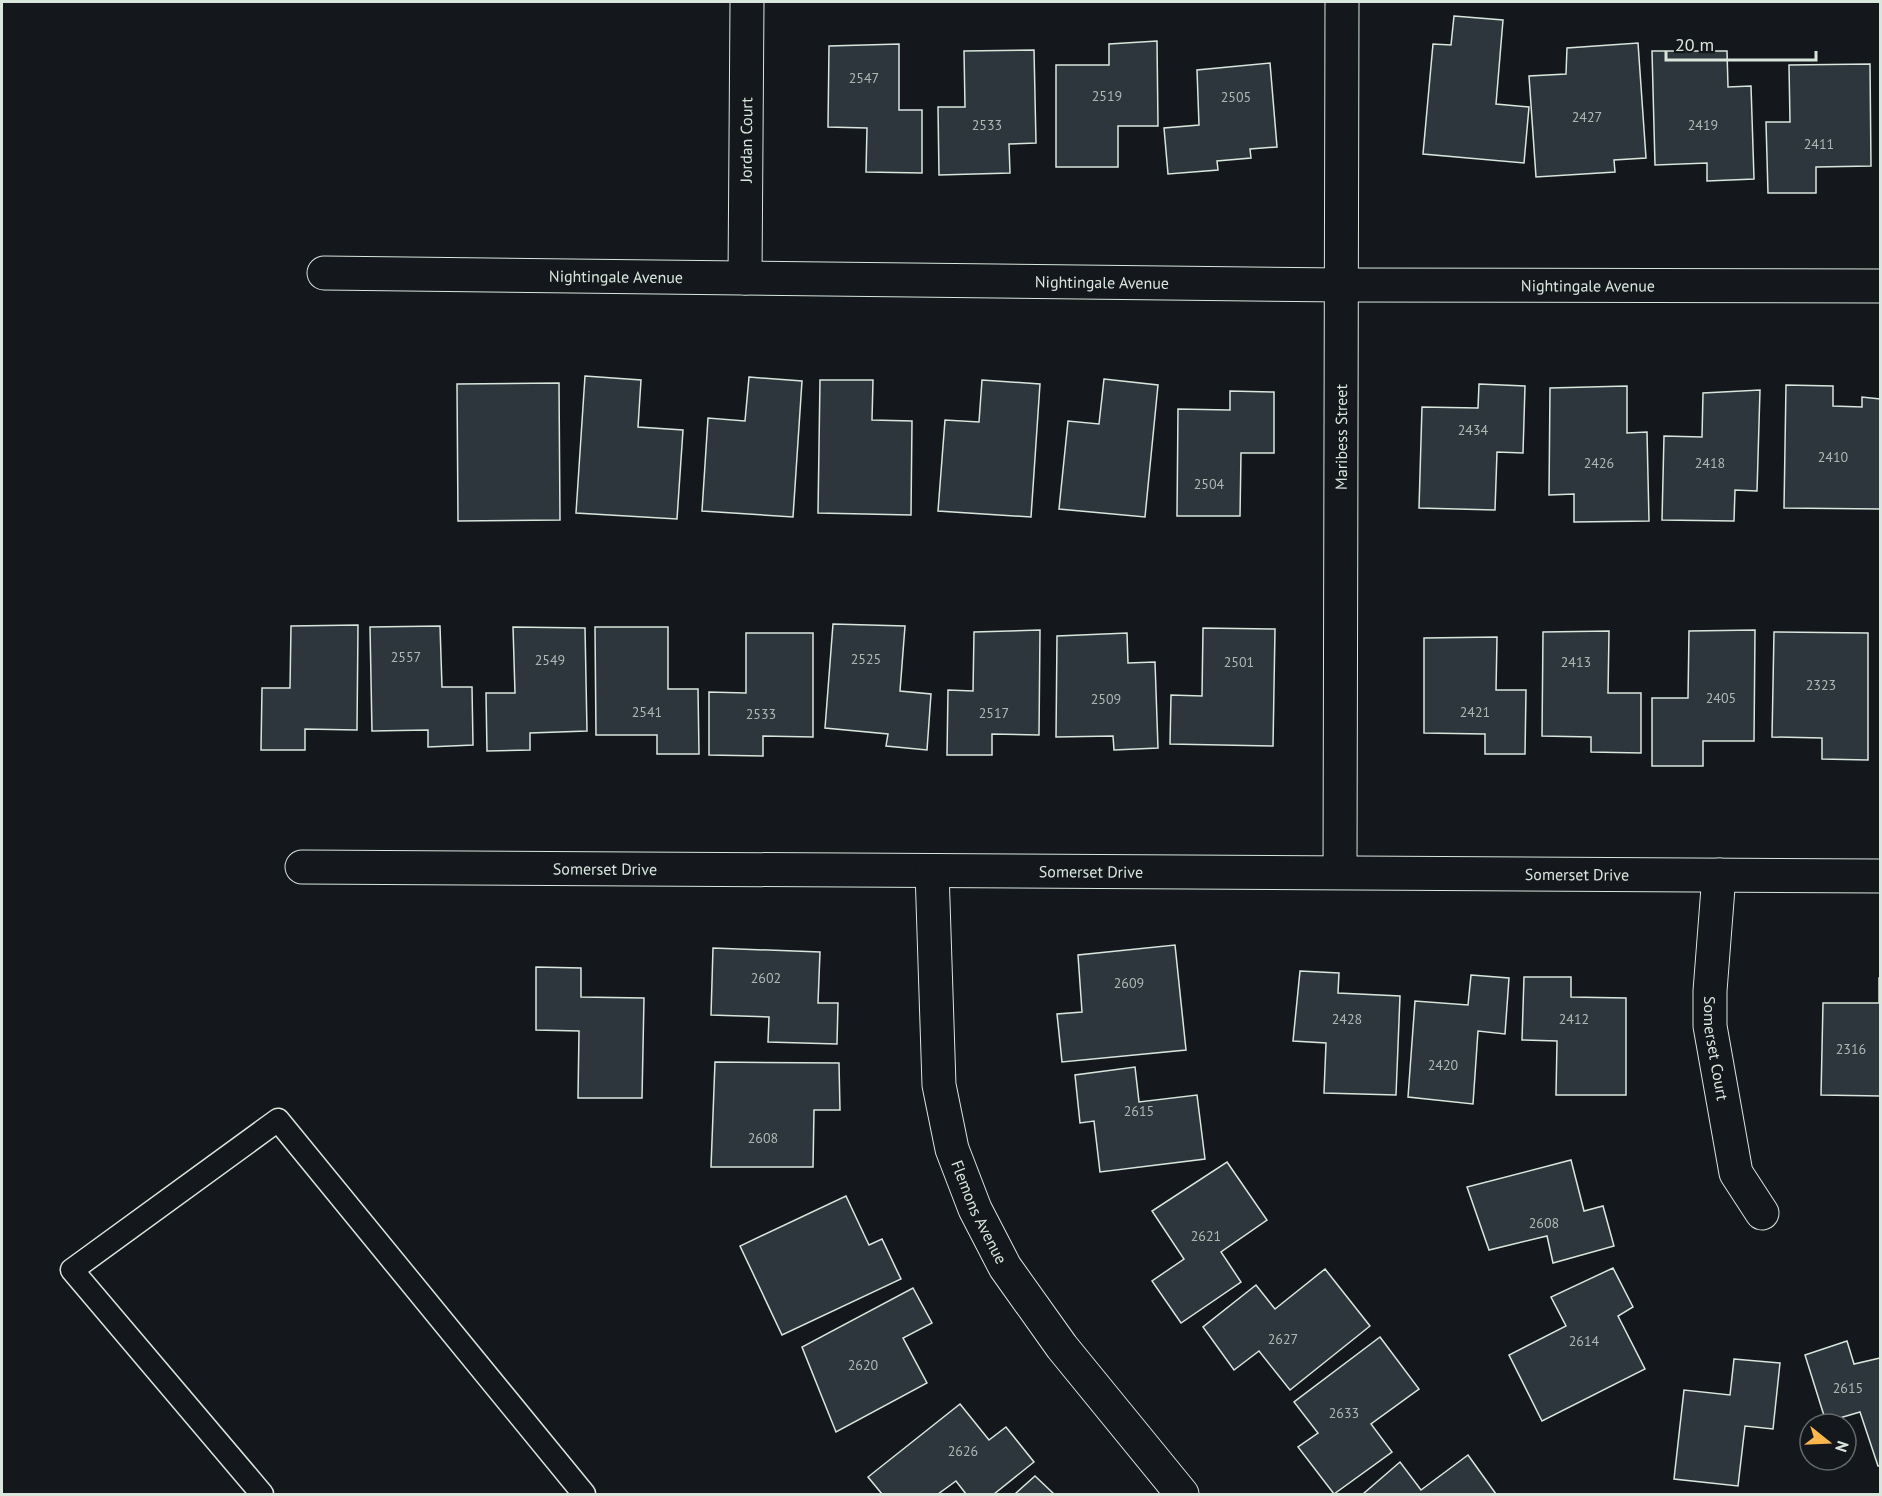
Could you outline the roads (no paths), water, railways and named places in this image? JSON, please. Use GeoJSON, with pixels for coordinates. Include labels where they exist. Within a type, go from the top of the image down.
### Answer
{"type":"FeatureCollection","features":[{"type":"Feature","properties":{"kind":"street","name":"Jordan Court"},"geometry":{"type":"LineString","coordinates":[[745,278],[747,2]]}},
{"type":"Feature","properties":{"kind":"street","name":"Maribess Street"},"geometry":{"type":"LineString","coordinates":[[1340,872],[1342,2]]}},
{"type":"Feature","properties":{"kind":"street","name":"Nightingale Avenue"},"geometry":{"type":"LineString","coordinates":[[324,273],[1343,285],[1881,286]]}},
{"type":"Feature","properties":{"kind":"street","name":"Somerset Drive"},"geometry":{"type":"LineString","coordinates":[[302,867],[1881,876]]}},
{"type":"Feature","properties":{"kind":"street","name":"Flemons Avenue"},"geometry":{"type":"LineString","coordinates":[[932,871],[939,1085],[952,1149],[975,1209],[1005,1267],[1062,1347],[1182,1494]]}},
{"type":"Feature","properties":{"kind":"street","name":"Somerset Court"},"geometry":{"type":"LineString","coordinates":[[1719,875],[1710,991],[1710,1026],[1736,1173],[1762,1213]]}},
{"type":"Feature","properties":{"kind":"lane"},"geometry":{"type":"LineString","coordinates":[[262,1494],[72,1270],[278,1120],[584,1494]]}}]}
